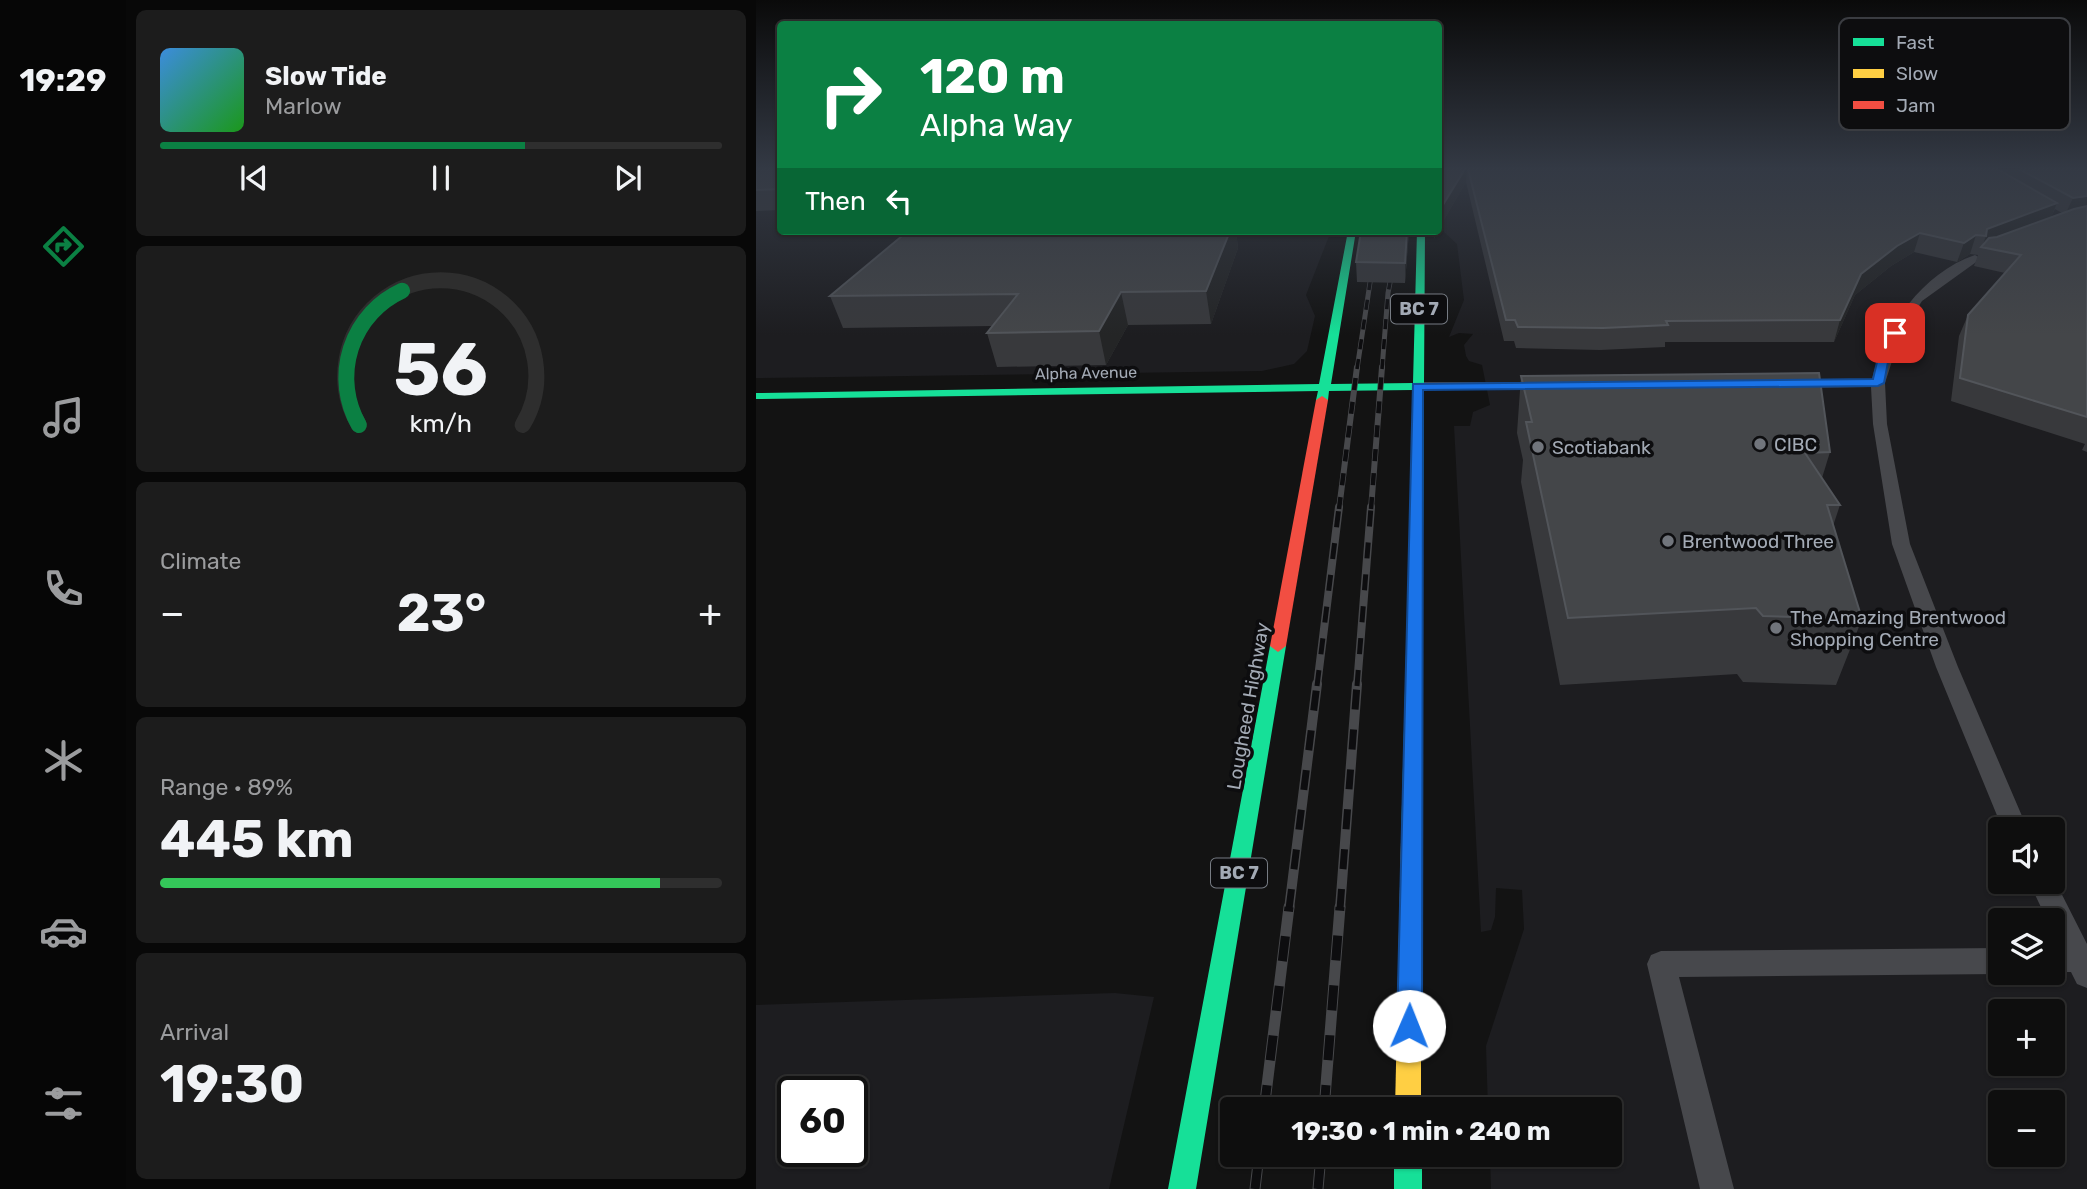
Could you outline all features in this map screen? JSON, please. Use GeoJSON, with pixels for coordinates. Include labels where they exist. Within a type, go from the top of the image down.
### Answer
{"type":"FeatureCollection","features":[{"type":"Feature","properties":{"kind":"main road","name":"Lougheed Highway"},"geometry":{"type":"LineString","coordinates":[[1182,1189],[1351,235]]}},
{"type":"Feature","properties":{"kind":"main road","name":"BC 7"},"geometry":{"type":"LineString","coordinates":[[1408,1097],[1421,235]]}},
{"type":"Feature","properties":{"kind":"main road","name":"Alpha Avenue"},"geometry":{"type":"LineString","coordinates":[[756,396],[1417,386]]}},
{"type":"Feature","properties":{"kind":"main road"},"geometry":{"type":"LineString","coordinates":[[1408,1167],[1408,1189]]}},
{"type":"Feature","properties":{"kind":"lane"},"geometry":{"type":"LineString","coordinates":[[1975,258],[1918,299],[1895,333],[1878,383],[1883,450],[1901,544],[1947,667],[2010,817]]}},
{"type":"Feature","properties":{"kind":"lane"},"geometry":{"type":"LineString","coordinates":[[1779,384],[1878,383]]}},
{"type":"Feature","properties":{"kind":"lane"},"geometry":{"type":"LineString","coordinates":[[1417,386],[1562,386]]}},
{"type":"Feature","properties":{"kind":"lane"},"geometry":{"type":"LineString","coordinates":[[2047,894],[2073,964]]}},
{"type":"Feature","properties":{"kind":"lane"},"geometry":{"type":"LineString","coordinates":[[1717,1189],[1661,964],[1988,961]]}},
{"type":"Feature","properties":{"kind":"shaded area"},"geometry":{"type":"Polygon","coordinates":[[[756,224],[777,224],[777,235],[1329,235],[1306,295],[1315,316],[1307,351],[1294,364],[1262,371],[756,378],[756,224]]]}},
{"type":"Feature","properties":{"kind":"shaded area","name":"The Amazing Brentwood Shopping Centre"},"geometry":{"type":"Polygon","coordinates":[[[1444,224],[2087,224],[2087,1189],[1491,1189],[1490,1167],[1622,1167],[1622,1097],[1488,1097],[1486,1046],[1524,929],[1522,890],[1496,888],[1495,917],[1491,930],[1481,932],[1454,426],[1470,426],[1473,412],[1490,405],[1482,365],[1469,361],[1466,356],[1464,345],[1473,334],[1459,333],[1449,337],[1464,300],[1457,244],[1444,232],[1444,224]]]}},
{"type":"Feature","properties":{"kind":"shaded area"},"geometry":{"type":"Polygon","coordinates":[[[1115,993],[1154,997],[1109,1189],[756,1189],[756,1005],[1115,993]]]}},
{"type":"Feature","properties":{"kind":"building"},"geometry":{"type":"Polygon","coordinates":[[[1482,224],[1999,224],[1987,229],[1986,236],[1976,235],[1964,243],[1920,233],[1897,246],[1861,274],[1840,320],[1666,321],[1668,325],[1603,328],[1518,327],[1515,320],[1506,320],[1482,224]]]}},
{"type":"Feature","properties":{"kind":"building"},"geometry":{"type":"Polygon","coordinates":[[[2031,224],[2087,224],[2087,417],[1960,378],[1968,315],[2021,255],[1981,247],[1989,238],[2031,224]]]}},
{"type":"Feature","properties":{"kind":"building"},"geometry":{"type":"Polygon","coordinates":[[[903,235],[1228,235],[1206,291],[1121,292],[1099,331],[987,333],[1018,294],[830,296],[903,235]]]}},
{"type":"Feature","properties":{"kind":"building"},"geometry":{"type":"Polygon","coordinates":[[[1360,235],[1407,235],[1405,263],[1356,262],[1360,235]]]}},
{"type":"Feature","properties":{"kind":"building","name":"Brentwood Three"},"geometry":{"type":"Polygon","coordinates":[[[1819,373],[1830,452],[1805,453],[1840,505],[1827,505],[1862,619],[1763,616],[1756,608],[1568,618],[1526,422],[1532,422],[1521,376],[1819,373]]]}},
{"type":"Feature","properties":{"kind":"railway"},"geometry":{"type":"LineString","coordinates":[[1373,258],[1378,235]]}},
{"type":"Feature","properties":{"kind":"railway"},"geometry":{"type":"LineString","coordinates":[[1394,258],[1398,235]]}},
{"type":"Feature","properties":{"kind":"railway"},"geometry":{"type":"LineString","coordinates":[[1357,369],[1374,256]]}},
{"type":"Feature","properties":{"kind":"railway"},"geometry":{"type":"LineString","coordinates":[[1382,369],[1388,293],[1395,256]]}},
{"type":"Feature","properties":{"kind":"railway"},"geometry":{"type":"LineString","coordinates":[[1339,509],[1357,367]]}},
{"type":"Feature","properties":{"kind":"railway"},"geometry":{"type":"LineString","coordinates":[[1371,509],[1382,367]]}},
{"type":"Feature","properties":{"kind":"railway"},"geometry":{"type":"LineString","coordinates":[[1317,686],[1339,507]]}},
{"type":"Feature","properties":{"kind":"railway"},"geometry":{"type":"LineString","coordinates":[[1357,686],[1371,507]]}},
{"type":"Feature","properties":{"kind":"railway"},"geometry":{"type":"LineString","coordinates":[[1289,909],[1317,684]]}},
{"type":"Feature","properties":{"kind":"railway"},"geometry":{"type":"LineString","coordinates":[[1340,909],[1357,684]]}},
{"type":"Feature","properties":{"kind":"railway"},"geometry":{"type":"LineString","coordinates":[[1266,1097],[1289,907]]}},
{"type":"Feature","properties":{"kind":"railway"},"geometry":{"type":"LineString","coordinates":[[1325,1097],[1340,907]]}},
{"type":"Feature","properties":{"kind":"railway"},"geometry":{"type":"LineString","coordinates":[[1255,1189],[1258,1167]]}},
{"type":"Feature","properties":{"kind":"railway"},"geometry":{"type":"LineString","coordinates":[[1318,1189],[1320,1167]]}},
{"type":"Feature","properties":{"kind":"traffic: fast"},"geometry":{"type":"LineString","coordinates":[[1322,400],[1351,235]]}},
{"type":"Feature","properties":{"kind":"traffic: fast"},"geometry":{"type":"LineString","coordinates":[[1411,842],[1421,235]]}},
{"type":"Feature","properties":{"kind":"traffic: fast"},"geometry":{"type":"LineString","coordinates":[[756,396],[1417,386]]}},
{"type":"Feature","properties":{"kind":"traffic: fast"},"geometry":{"type":"LineString","coordinates":[[1182,1189],[1278,646]]}},
{"type":"Feature","properties":{"kind":"traffic: fast"},"geometry":{"type":"LineString","coordinates":[[1408,1167],[1408,1189]]}},
{"type":"Feature","properties":{"kind":"traffic: slow"},"geometry":{"type":"LineString","coordinates":[[1408,1097],[1411,842]]}},
{"type":"Feature","properties":{"kind":"traffic: jam"},"geometry":{"type":"LineString","coordinates":[[1278,646],[1322,400]]}},
{"type":"Feature","properties":{"kind":"place","name":"CIBC"},"geometry":{"type":"Point","coordinates":[1760,444]}},
{"type":"Feature","properties":{"kind":"place","name":"Scotiabank"},"geometry":{"type":"Point","coordinates":[1538,447]}},
{"type":"Feature","properties":{"kind":"place","name":"Brentwood Three"},"geometry":{"type":"Point","coordinates":[1668,541]}},
{"type":"Feature","properties":{"kind":"place","name":"The Amazing Brentwood Shopping Centre"},"geometry":{"type":"Point","coordinates":[1776,628]}},
{"type":"Feature","properties":{"kind":"route"},"geometry":{"type":"LineString","coordinates":[[1409,1026],[1417,386],[1878,383],[1895,333]]}}]}
